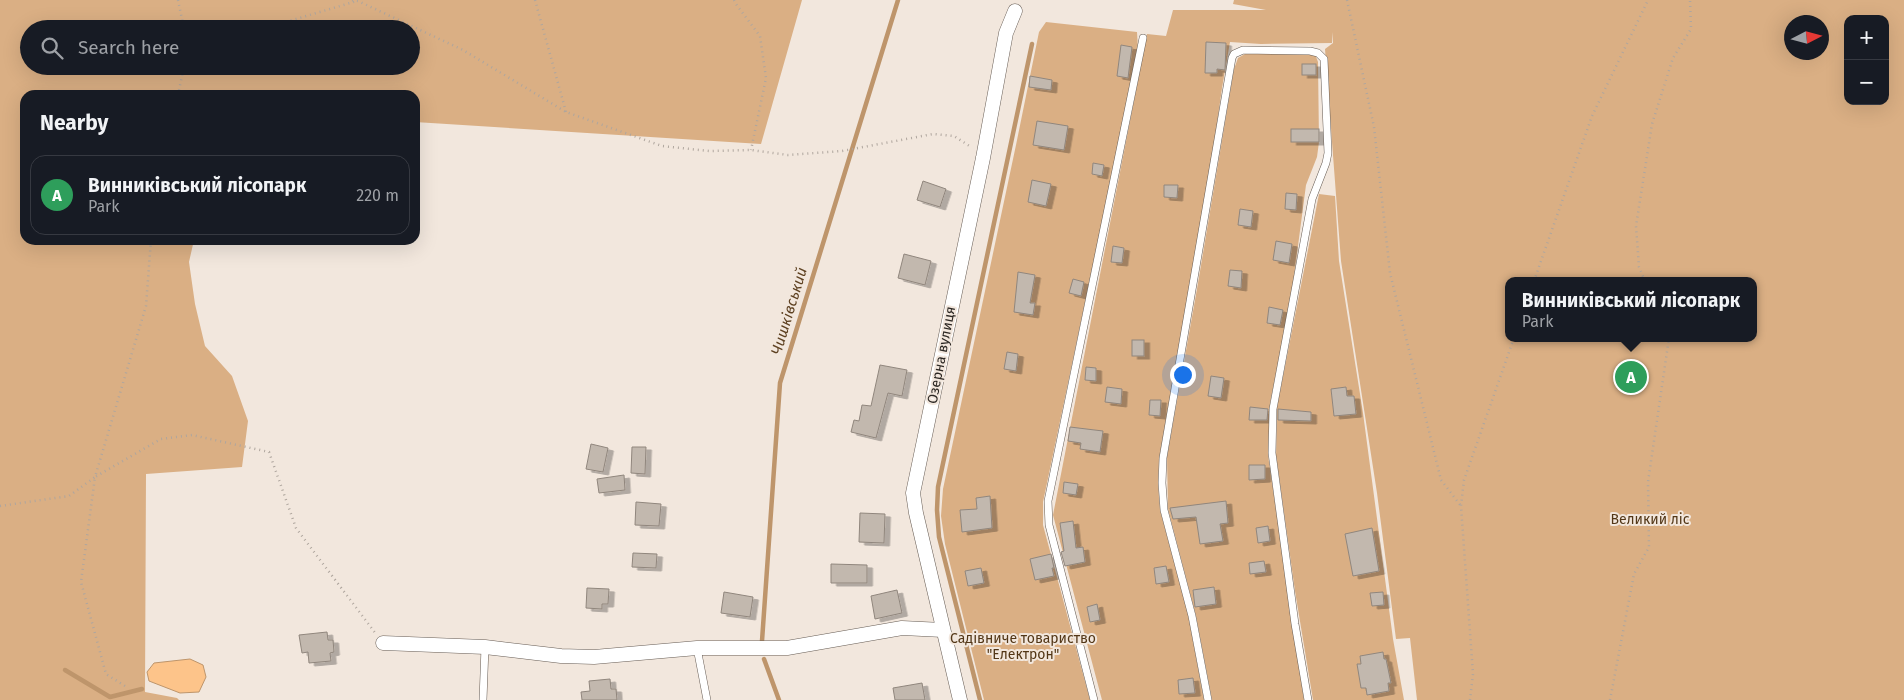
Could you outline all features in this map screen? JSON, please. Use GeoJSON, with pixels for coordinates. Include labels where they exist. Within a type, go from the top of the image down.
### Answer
{"type":"FeatureCollection","features":[{"type":"Feature","properties":{"kind":"street","name":"Озерна вулиця"},"geometry":{"type":"LineString","coordinates":[[960,700],[916,513],[913,493],[1006,33],[1015,11]]}},
{"type":"Feature","properties":{"kind":"street"},"geometry":{"type":"LineString","coordinates":[[382,643],[485,647],[561,656],[594,657],[697,648],[787,648],[902,628],[943,630]]}},
{"type":"Feature","properties":{"kind":"lane"},"geometry":{"type":"LineString","coordinates":[[1094,700],[1049,525],[1048,501],[1143,38]]}},
{"type":"Feature","properties":{"kind":"lane"},"geometry":{"type":"LineString","coordinates":[[1208,700],[1192,616],[1164,510],[1163,458],[1232,58],[1234,54],[1240,51],[1251,50],[1310,51],[1318,52],[1324,59],[1328,153],[1312,199],[1272,408],[1272,453],[1295,624],[1308,700]]}},
{"type":"Feature","properties":{"kind":"lane"},"geometry":{"type":"LineString","coordinates":[[483,700],[485,647]]}},
{"type":"Feature","properties":{"kind":"lane"},"geometry":{"type":"LineString","coordinates":[[697,648],[707,700]]}},
{"type":"Feature","properties":{"kind":"path"},"geometry":{"type":"LineString","coordinates":[[178,0],[182,20]]}},
{"type":"Feature","properties":{"kind":"path"},"geometry":{"type":"LineString","coordinates":[[352,0],[399,20]]}},
{"type":"Feature","properties":{"kind":"path"},"geometry":{"type":"LineString","coordinates":[[535,0],[566,112]]}},
{"type":"Feature","properties":{"kind":"path"},"geometry":{"type":"LineString","coordinates":[[734,0],[760,36],[766,78],[751,150]]}},
{"type":"Feature","properties":{"kind":"path"},"geometry":{"type":"LineString","coordinates":[[1347,0],[1374,127],[1390,274],[1441,480],[1462,506]]}},
{"type":"Feature","properties":{"kind":"path"},"geometry":{"type":"LineString","coordinates":[[1535,277],[1592,116],[1648,0]]}},
{"type":"Feature","properties":{"kind":"path"},"geometry":{"type":"LineString","coordinates":[[1643,277],[1639,267],[1636,226],[1652,124],[1673,58],[1691,29],[1690,0]]}},
{"type":"Feature","properties":{"kind":"path"},"geometry":{"type":"LineString","coordinates":[[293,20],[358,1]]}},
{"type":"Feature","properties":{"kind":"path"},"geometry":{"type":"LineString","coordinates":[[420,30],[463,50],[566,112],[662,146],[709,151],[751,150],[788,155],[842,151],[933,134],[954,136],[969,145],[982,158]]}},
{"type":"Feature","properties":{"kind":"path"},"geometry":{"type":"LineString","coordinates":[[179,90],[182,75]]}},
{"type":"Feature","properties":{"kind":"path"},"geometry":{"type":"LineString","coordinates":[[125,686],[106,674],[81,582],[95,477],[146,306],[151,245]]}},
{"type":"Feature","properties":{"kind":"path"},"geometry":{"type":"LineString","coordinates":[[1470,700],[1473,674],[1462,506],[1464,480],[1513,342]]}},
{"type":"Feature","properties":{"kind":"path"},"geometry":{"type":"LineString","coordinates":[[1610,700],[1634,574],[1649,547],[1648,482],[1668,342]]}},
{"type":"Feature","properties":{"kind":"path"},"geometry":{"type":"LineString","coordinates":[[0,506],[69,496],[95,477],[160,439],[192,434],[269,452],[296,528],[382,643]]}},
{"type":"Feature","properties":{"kind":"green space"},"geometry":{"type":"Polygon","coordinates":[[[0,0],[802,0],[761,144],[420,122],[420,90],[20,90],[20,245],[193,245],[189,262],[195,304],[205,346],[232,376],[248,421],[242,467],[146,474],[145,692],[179,700],[0,700],[0,0]]]}},
{"type":"Feature","properties":{"kind":"green space","name":"Великий ліс"},"geometry":{"type":"Polygon","coordinates":[[[1234,0],[1904,0],[1904,700],[1417,700],[1410,638],[1396,639],[1377,493],[1341,261],[1325,49],[1333,43],[1332,32],[1332,43],[1261,44],[1230,42],[1210,174],[1159,459],[1158,484],[1160,510],[1188,614],[1204,700],[1102,700],[1053,515],[1147,34],[1166,36],[1173,10],[1266,10],[1233,4],[1234,0]]]}},
{"type":"Feature","properties":{"kind":"green space","name":"Садівниче товариство \"Електрон\""},"geometry":{"type":"Polygon","coordinates":[[[1046,22],[1137,32],[1138,50],[1043,502],[1043,525],[1090,700],[984,700],[945,544],[941,516],[943,489],[1039,32],[1046,22]]]}},
{"type":"Feature","properties":{"kind":"green space"},"geometry":{"type":"Polygon","coordinates":[[[1245,54],[1315,54],[1318,62],[1319,142],[1317,157],[1306,185],[1291,299],[1270,403],[1268,455],[1304,700],[1212,700],[1196,616],[1168,509],[1167,457],[1234,69],[1238,58],[1245,54]]]}},
{"type":"Feature","properties":{"kind":"green space"},"geometry":{"type":"Polygon","coordinates":[[[1319,194],[1335,196],[1339,261],[1363,413],[1393,639],[1404,700],[1313,700],[1295,591],[1276,455],[1277,407],[1319,194]]]}},
{"type":"Feature","properties":{"kind":"shaded area"},"geometry":{"type":"Polygon","coordinates":[[[190,659],[203,665],[206,677],[199,692],[180,693],[149,681],[147,672],[154,663],[190,659]]]}},
{"type":"Feature","properties":{"kind":"building"},"geometry":{"type":"Polygon","coordinates":[[[1206,42],[1226,43],[1225,70],[1217,69],[1217,73],[1205,73],[1206,42]]]}},
{"type":"Feature","properties":{"kind":"building"},"geometry":{"type":"Polygon","coordinates":[[[1121,45],[1132,47],[1128,78],[1117,76],[1121,45]]]}},
{"type":"Feature","properties":{"kind":"building"},"geometry":{"type":"Polygon","coordinates":[[[1302,64],[1316,64],[1316,75],[1302,75],[1302,64]]]}},
{"type":"Feature","properties":{"kind":"building"},"geometry":{"type":"Polygon","coordinates":[[[1030,76],[1052,80],[1051,90],[1029,87],[1030,76]]]}},
{"type":"Feature","properties":{"kind":"building"},"geometry":{"type":"Polygon","coordinates":[[[1037,121],[1068,126],[1064,150],[1033,145],[1037,121]]]}},
{"type":"Feature","properties":{"kind":"building"},"geometry":{"type":"Polygon","coordinates":[[[1291,129],[1319,129],[1319,142],[1291,142],[1291,129]]]}},
{"type":"Feature","properties":{"kind":"building"},"geometry":{"type":"Polygon","coordinates":[[[1093,163],[1104,165],[1102,176],[1092,174],[1093,163]]]}},
{"type":"Feature","properties":{"kind":"building"},"geometry":{"type":"Polygon","coordinates":[[[1032,180],[1051,184],[1046,206],[1028,202],[1032,180]]]}},
{"type":"Feature","properties":{"kind":"building"},"geometry":{"type":"Polygon","coordinates":[[[923,181],[946,189],[940,207],[917,200],[923,181]]]}},
{"type":"Feature","properties":{"kind":"building"},"geometry":{"type":"Polygon","coordinates":[[[1164,185],[1178,185],[1177,198],[1164,197],[1164,185]]]}},
{"type":"Feature","properties":{"kind":"building"},"geometry":{"type":"Polygon","coordinates":[[[1286,193],[1297,194],[1296,210],[1285,209],[1286,193]]]}},
{"type":"Feature","properties":{"kind":"building"},"geometry":{"type":"Polygon","coordinates":[[[1240,209],[1253,211],[1251,227],[1238,225],[1240,209]]]}},
{"type":"Feature","properties":{"kind":"building"},"geometry":{"type":"Polygon","coordinates":[[[1276,241],[1292,244],[1289,263],[1273,260],[1276,241]]]}},
{"type":"Feature","properties":{"kind":"building"},"geometry":{"type":"Polygon","coordinates":[[[1113,246],[1124,248],[1122,263],[1111,262],[1113,246]]]}},
{"type":"Feature","properties":{"kind":"building"},"geometry":{"type":"Polygon","coordinates":[[[904,254],[931,261],[925,285],[898,278],[904,254]]]}},
{"type":"Feature","properties":{"kind":"building"},"geometry":{"type":"Polygon","coordinates":[[[1230,270],[1242,271],[1241,288],[1228,286],[1230,270]]]}},
{"type":"Feature","properties":{"kind":"building"},"geometry":{"type":"Polygon","coordinates":[[[1018,272],[1035,275],[1030,303],[1035,303],[1033,315],[1014,312],[1018,272]]]}},
{"type":"Feature","properties":{"kind":"building"},"geometry":{"type":"Polygon","coordinates":[[[1073,279],[1084,282],[1081,296],[1069,293],[1073,279]]]}},
{"type":"Feature","properties":{"kind":"building"},"geometry":{"type":"Polygon","coordinates":[[[1269,307],[1283,310],[1280,325],[1267,323],[1269,307]]]}},
{"type":"Feature","properties":{"kind":"building"},"geometry":{"type":"Polygon","coordinates":[[[1132,340],[1144,340],[1144,356],[1132,356],[1132,340]]]}},
{"type":"Feature","properties":{"kind":"building"},"geometry":{"type":"Polygon","coordinates":[[[1007,352],[1018,354],[1016,371],[1004,369],[1007,352]]]}},
{"type":"Feature","properties":{"kind":"building"},"geometry":{"type":"Polygon","coordinates":[[[880,365],[907,370],[902,396],[888,393],[876,438],[851,432],[854,420],[859,421],[862,405],[871,406],[880,365]]]}},
{"type":"Feature","properties":{"kind":"building"},"geometry":{"type":"Polygon","coordinates":[[[1086,367],[1096,368],[1096,381],[1085,380],[1086,367]]]}},
{"type":"Feature","properties":{"kind":"building"},"geometry":{"type":"Polygon","coordinates":[[[1211,376],[1224,378],[1221,398],[1208,396],[1211,376]]]}},
{"type":"Feature","properties":{"kind":"building"},"geometry":{"type":"Polygon","coordinates":[[[1107,387],[1122,389],[1121,404],[1105,402],[1107,387]]]}},
{"type":"Feature","properties":{"kind":"building"},"geometry":{"type":"Polygon","coordinates":[[[1346,387],[1347,396],[1354,396],[1356,414],[1334,416],[1331,389],[1346,387]]]}},
{"type":"Feature","properties":{"kind":"building"},"geometry":{"type":"Polygon","coordinates":[[[1150,400],[1161,400],[1160,416],[1149,415],[1150,400]]]}},
{"type":"Feature","properties":{"kind":"building"},"geometry":{"type":"Polygon","coordinates":[[[1250,407],[1268,409],[1267,420],[1249,420],[1250,407]]]}},
{"type":"Feature","properties":{"kind":"building"},"geometry":{"type":"Polygon","coordinates":[[[1278,409],[1311,412],[1311,421],[1278,420],[1278,409]]]}},
{"type":"Feature","properties":{"kind":"building"},"geometry":{"type":"Polygon","coordinates":[[[1070,427],[1103,431],[1100,452],[1080,449],[1081,443],[1068,441],[1070,427]]]}},
{"type":"Feature","properties":{"kind":"building"},"geometry":{"type":"Polygon","coordinates":[[[591,444],[608,448],[603,472],[586,469],[591,444]]]}},
{"type":"Feature","properties":{"kind":"building"},"geometry":{"type":"Polygon","coordinates":[[[632,447],[646,447],[645,474],[631,473],[632,447]]]}},
{"type":"Feature","properties":{"kind":"building"},"geometry":{"type":"Polygon","coordinates":[[[1249,465],[1265,465],[1265,479],[1249,480],[1249,465]]]}},
{"type":"Feature","properties":{"kind":"building"},"geometry":{"type":"Polygon","coordinates":[[[624,475],[625,490],[599,493],[597,479],[624,475]]]}},
{"type":"Feature","properties":{"kind":"building"},"geometry":{"type":"Polygon","coordinates":[[[1064,482],[1078,484],[1076,495],[1063,493],[1064,482]]]}},
{"type":"Feature","properties":{"kind":"building"},"geometry":{"type":"Polygon","coordinates":[[[990,496],[992,528],[962,532],[960,510],[977,509],[976,498],[990,496]]]}},
{"type":"Feature","properties":{"kind":"building"},"geometry":{"type":"Polygon","coordinates":[[[1226,501],[1228,523],[1220,524],[1223,541],[1200,544],[1196,517],[1173,519],[1170,508],[1226,501]]]}},
{"type":"Feature","properties":{"kind":"building"},"geometry":{"type":"Polygon","coordinates":[[[636,502],[661,504],[659,526],[635,525],[636,502]]]}},
{"type":"Feature","properties":{"kind":"building"},"geometry":{"type":"Polygon","coordinates":[[[860,513],[885,514],[884,543],[859,542],[860,513]]]}},
{"type":"Feature","properties":{"kind":"building"},"geometry":{"type":"Polygon","coordinates":[[[1073,521],[1076,548],[1083,547],[1085,562],[1065,566],[1061,552],[1064,551],[1060,523],[1073,521]]]}},
{"type":"Feature","properties":{"kind":"building"},"geometry":{"type":"Polygon","coordinates":[[[1268,526],[1270,541],[1258,543],[1256,528],[1268,526]]]}},
{"type":"Feature","properties":{"kind":"building"},"geometry":{"type":"Polygon","coordinates":[[[1372,528],[1379,571],[1353,576],[1345,534],[1372,528]]]}},
{"type":"Feature","properties":{"kind":"building"},"geometry":{"type":"Polygon","coordinates":[[[633,553],[657,554],[656,568],[632,567],[633,553]]]}},
{"type":"Feature","properties":{"kind":"building"},"geometry":{"type":"Polygon","coordinates":[[[1051,554],[1054,576],[1035,580],[1030,559],[1051,554]]]}},
{"type":"Feature","properties":{"kind":"building"},"geometry":{"type":"Polygon","coordinates":[[[1264,561],[1266,572],[1250,574],[1249,563],[1264,561]]]}},
{"type":"Feature","properties":{"kind":"building"},"geometry":{"type":"Polygon","coordinates":[[[831,564],[867,565],[867,583],[831,583],[831,564]]]}},
{"type":"Feature","properties":{"kind":"building"},"geometry":{"type":"Polygon","coordinates":[[[1166,566],[1169,582],[1156,584],[1154,568],[1166,566]]]}},
{"type":"Feature","properties":{"kind":"building"},"geometry":{"type":"Polygon","coordinates":[[[981,568],[984,583],[968,586],[965,571],[981,568]]]}},
{"type":"Feature","properties":{"kind":"building"},"geometry":{"type":"Polygon","coordinates":[[[1214,587],[1216,604],[1195,607],[1193,590],[1214,587]]]}},
{"type":"Feature","properties":{"kind":"building"},"geometry":{"type":"Polygon","coordinates":[[[587,588],[609,589],[608,604],[602,604],[602,609],[586,608],[587,588]]]}},
{"type":"Feature","properties":{"kind":"building"},"geometry":{"type":"Polygon","coordinates":[[[897,590],[902,613],[875,619],[871,596],[897,590]]]}},
{"type":"Feature","properties":{"kind":"building"},"geometry":{"type":"Polygon","coordinates":[[[724,592],[753,597],[750,617],[721,613],[724,592]]]}},
{"type":"Feature","properties":{"kind":"building"},"geometry":{"type":"Polygon","coordinates":[[[1383,592],[1384,605],[1372,606],[1370,593],[1383,592]]]}},
{"type":"Feature","properties":{"kind":"building"},"geometry":{"type":"Polygon","coordinates":[[[1097,604],[1100,620],[1090,622],[1087,607],[1097,604]]]}},
{"type":"Feature","properties":{"kind":"building"},"geometry":{"type":"Polygon","coordinates":[[[327,632],[328,640],[333,640],[334,652],[330,653],[331,661],[309,663],[308,652],[302,653],[299,635],[327,632]]]}},
{"type":"Feature","properties":{"kind":"building"},"geometry":{"type":"Polygon","coordinates":[[[1383,652],[1391,683],[1388,683],[1389,691],[1367,695],[1366,688],[1361,688],[1357,664],[1361,664],[1360,656],[1383,652]]]}},
{"type":"Feature","properties":{"kind":"building"},"geometry":{"type":"Polygon","coordinates":[[[1193,678],[1195,693],[1179,694],[1178,680],[1193,678]]]}},
{"type":"Feature","properties":{"kind":"building"},"geometry":{"type":"Polygon","coordinates":[[[610,679],[611,689],[616,689],[617,700],[582,700],[581,692],[590,691],[589,681],[610,679]]]}},
{"type":"Feature","properties":{"kind":"building"},"geometry":{"type":"Polygon","coordinates":[[[922,683],[925,700],[895,700],[893,688],[922,683]]]}},
{"type":"Feature","properties":{"kind":"waterway","name":"Чишківський"},"geometry":{"type":"LineString","coordinates":[[762,641],[780,383],[898,0]]}},
{"type":"Feature","properties":{"kind":"waterway"},"geometry":{"type":"LineString","coordinates":[[980,700],[939,537],[938,487],[1032,44]]}},
{"type":"Feature","properties":{"kind":"waterway","name":"Чишківський"},"geometry":{"type":"LineString","coordinates":[[764,659],[779,700]]}},
{"type":"Feature","properties":{"kind":"waterway"},"geometry":{"type":"LineString","coordinates":[[65,670],[110,697],[142,689]]}},
{"type":"Feature","properties":{"kind":"place","name":"Винниківський лісопарк"},"geometry":{"type":"Point","coordinates":[1631,377]}}]}
